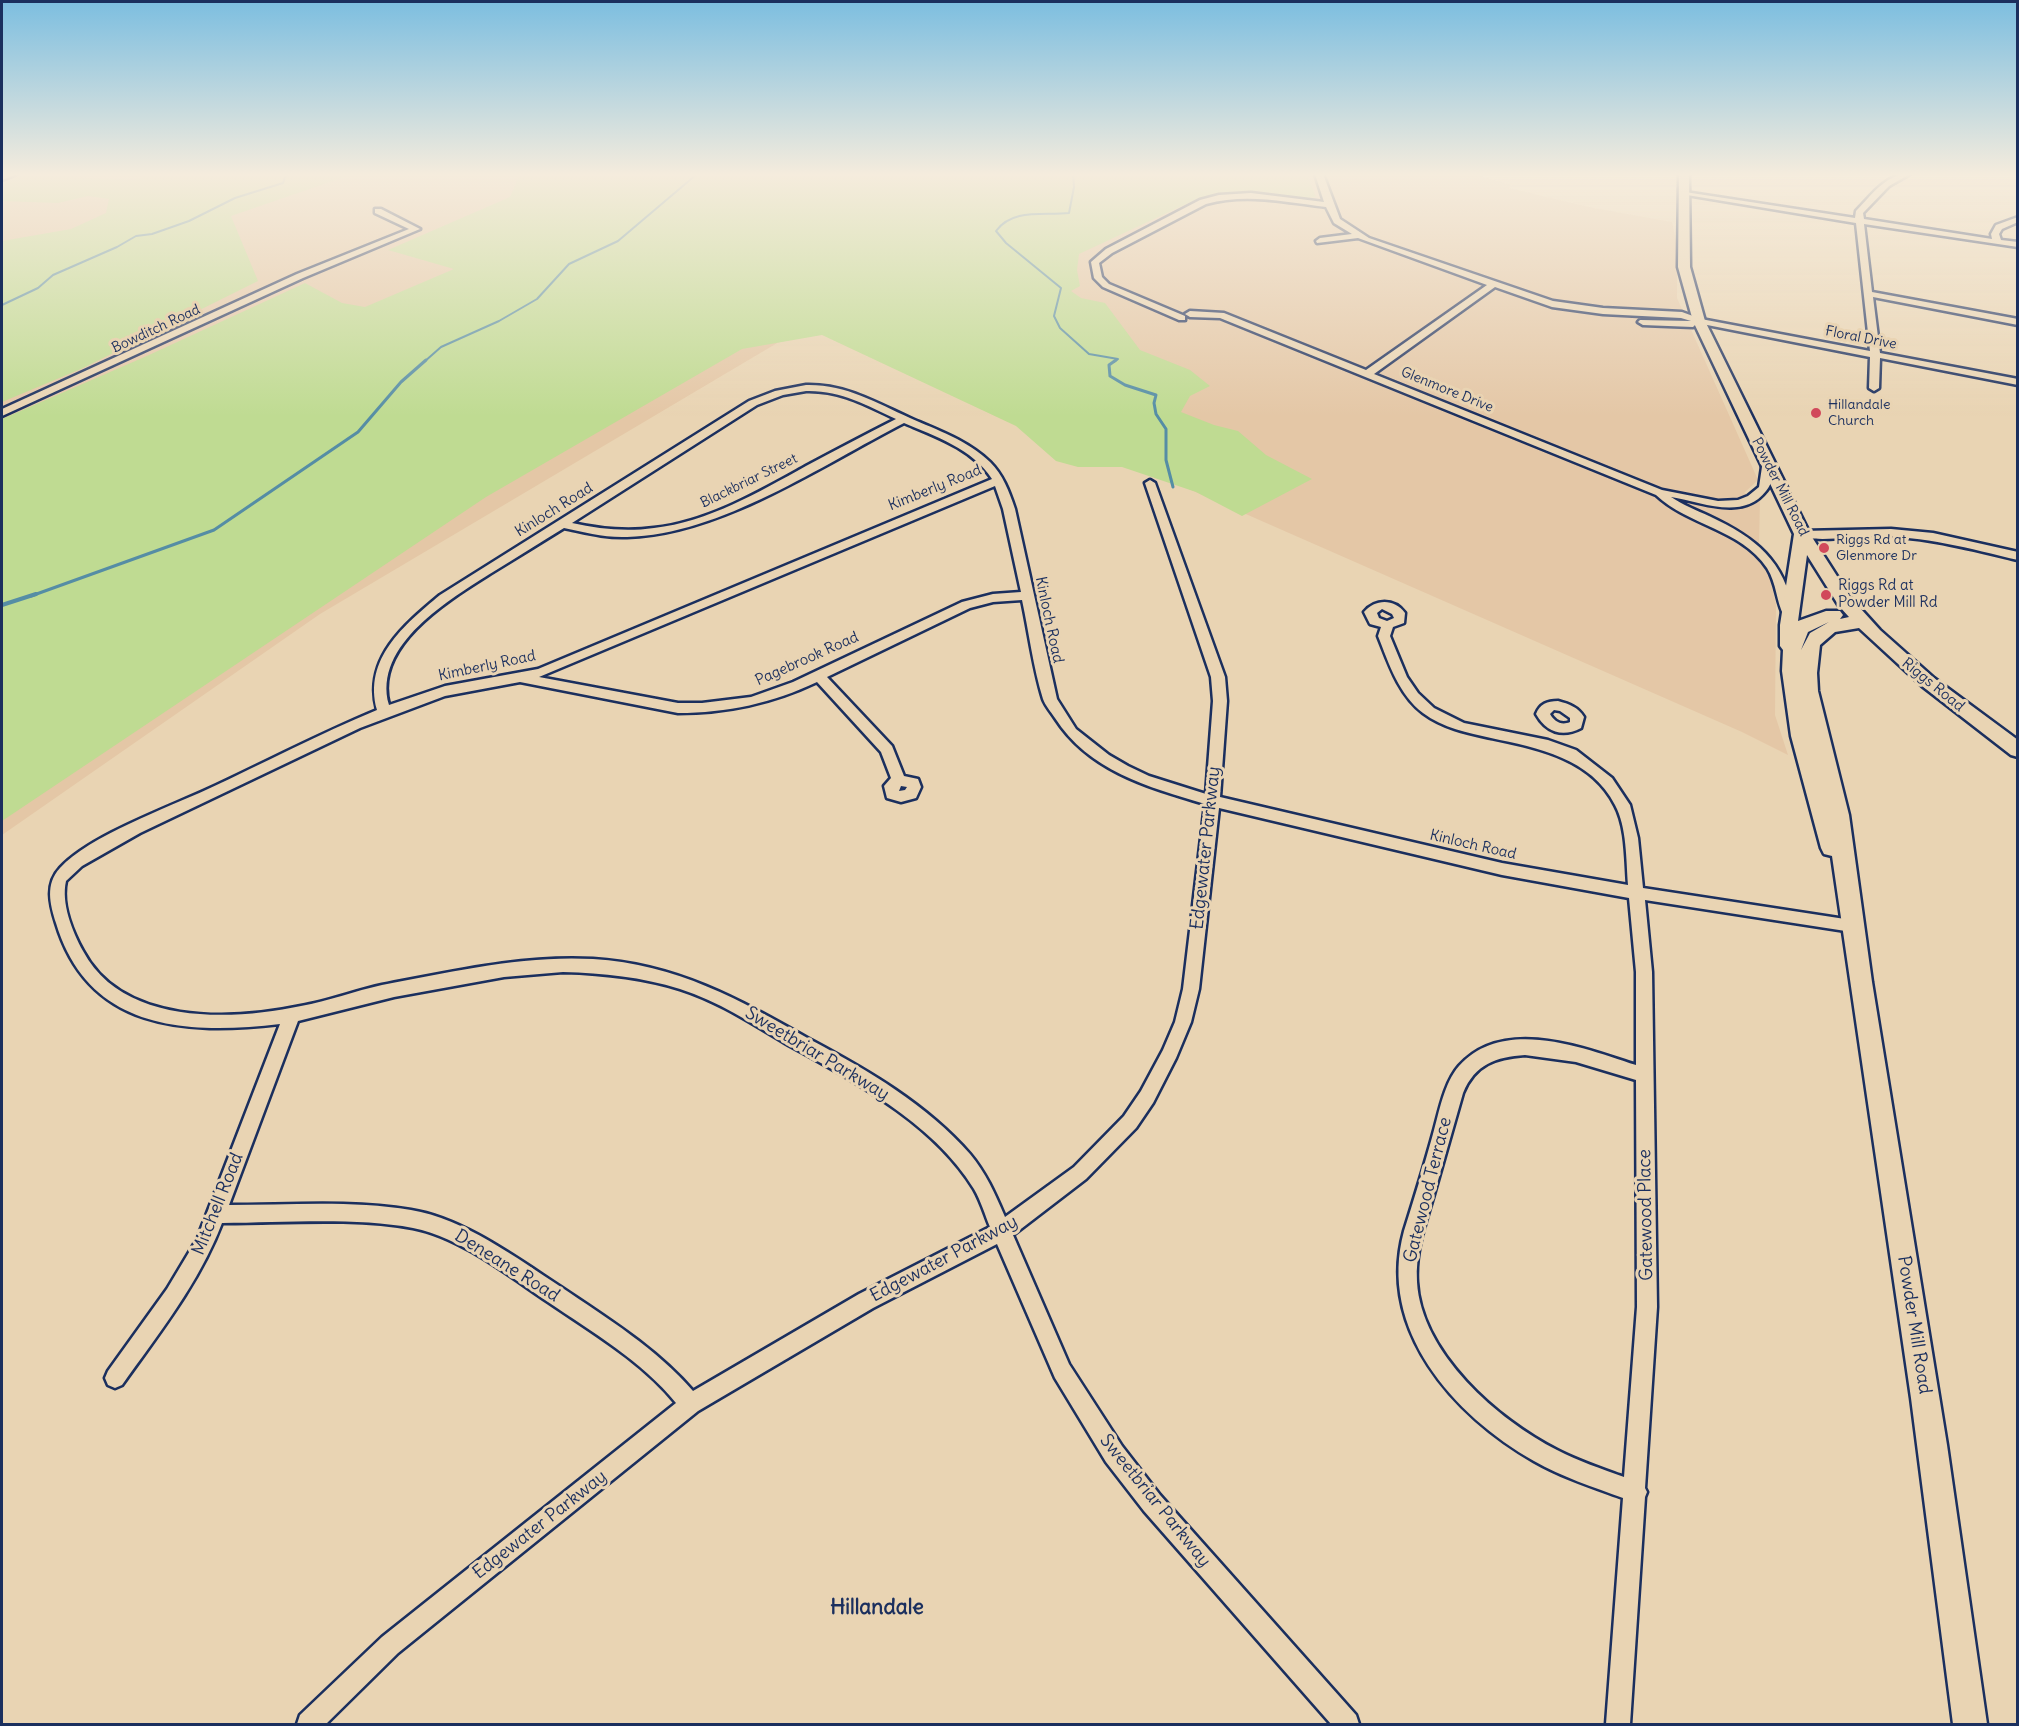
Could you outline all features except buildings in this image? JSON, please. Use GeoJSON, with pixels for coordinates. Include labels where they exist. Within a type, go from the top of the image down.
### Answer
{"type":"FeatureCollection","features":[{"type":"Feature","properties":{"kind":"main road","name":"Powder Mill Road"},"geometry":{"type":"LineString","coordinates":[[1684,255],[1684,267],[1698,321],[1802,534],[1859,618]]}},
{"type":"Feature","properties":{"kind":"main road"},"geometry":{"type":"LineString","coordinates":[[1791,671],[1789,624],[1802,534]]}},
{"type":"Feature","properties":{"kind":"main road","name":"Powder Mill Road"},"geometry":{"type":"LineString","coordinates":[[1852,926],[1794,711],[1791,671],[1792,646],[1800,629],[1832,615],[1859,618]]}},
{"type":"Feature","properties":{"kind":"main road","name":"Powder Mill Road"},"geometry":{"type":"LineString","coordinates":[[1859,618],[1826,628],[1815,639],[1809,652],[1811,698],[1816,727],[1836,802],[1852,926],[1922,1372],[1970,1725]]}},
{"type":"Feature","properties":{"kind":"main road","name":"Riggs Road"},"geometry":{"type":"LineString","coordinates":[[1859,618],[1928,682],[2018,750]]}},
{"type":"Feature","properties":{"kind":"street","name":"Bowditch Road"},"geometry":{"type":"LineString","coordinates":[[2,413],[300,276],[353,255]]}},
{"type":"Feature","properties":{"kind":"street","name":"Glenmore Drive"},"geometry":{"type":"LineString","coordinates":[[1104,255],[1095,262],[1095,274],[1110,288],[1186,316],[1221,315],[1660,493]]}},
{"type":"Feature","properties":{"kind":"street","name":"Floral Drive"},"geometry":{"type":"LineString","coordinates":[[1409,255],[1492,285],[1565,307],[1682,315],[1698,321],[2018,382]]}},
{"type":"Feature","properties":{"kind":"street"},"geometry":{"type":"LineString","coordinates":[[1864,255],[1870,294],[1875,355],[1874,388]]}},
{"type":"Feature","properties":{"kind":"street"},"geometry":{"type":"LineString","coordinates":[[1367,374],[1492,285]]}},
{"type":"Feature","properties":{"kind":"street"},"geometry":{"type":"LineString","coordinates":[[1870,294],[2018,322]]}},
{"type":"Feature","properties":{"kind":"street","name":"Floral Drive"},"geometry":{"type":"LineString","coordinates":[[1531,298],[1540,304],[1577,318],[1691,326],[1698,321]]}},
{"type":"Feature","properties":{"kind":"street"},"geometry":{"type":"LineString","coordinates":[[1214,301],[1221,315]]}},
{"type":"Feature","properties":{"kind":"street","name":"Kinloch Road"},"geometry":{"type":"LineString","coordinates":[[384,713],[378,692],[380,674],[405,633],[444,598],[753,403],[768,396],[798,388],[841,390],[970,451],[986,464],[999,480],[1009,509],[1050,700],[1071,732],[1104,759],[1123,770],[1144,780],[1213,801],[1502,869],[1637,893],[1852,926]]}},
{"type":"Feature","properties":{"kind":"street","name":"Blackbriar Street"},"geometry":{"type":"LineString","coordinates":[[562,524],[600,533],[629,535],[667,531],[693,524],[742,504],[904,419]]}},
{"type":"Feature","properties":{"kind":"street"},"geometry":{"type":"LineString","coordinates":[[1660,493],[1671,493],[1708,504],[1729,506],[1745,502],[1759,494],[1766,486],[1767,462]]}},
{"type":"Feature","properties":{"kind":"street","name":"Kimberly Road"},"geometry":{"type":"LineString","coordinates":[[61,878],[69,867],[97,849],[384,713],[454,688],[522,678],[542,672],[999,480]]}},
{"type":"Feature","properties":{"kind":"street","name":"Edgewater Parkway"},"geometry":{"type":"LineString","coordinates":[[309,1725],[390,1645],[691,1404],[866,1300],[1002,1231],[1080,1173],[1130,1122],[1147,1097],[1183,1022],[1191,989],[1213,801],[1220,701],[1218,677],[1150,483]]}},
{"type":"Feature","properties":{"kind":"street"},"geometry":{"type":"LineString","coordinates":[[1660,493],[1671,504],[1722,527],[1760,551],[1777,571],[1787,600],[1789,624]]}},
{"type":"Feature","properties":{"kind":"street"},"geometry":{"type":"LineString","coordinates":[[1802,534],[1913,534],[1965,543],[2015,556],[2018,572]]}},
{"type":"Feature","properties":{"kind":"street","name":"Pagebrook Road"},"geometry":{"type":"LineString","coordinates":[[522,678],[653,704],[702,708],[744,702],[776,694],[966,605],[993,598],[1027,596]]}},
{"type":"Feature","properties":{"kind":"street","name":"Gatewood Place"},"geometry":{"type":"LineString","coordinates":[[1388,625],[1384,636],[1401,677],[1413,696],[1429,711],[1461,727],[1548,745],[1571,754],[1607,782],[1619,799],[1631,838],[1644,972],[1647,1307],[1636,1492],[1618,1725]]}},
{"type":"Feature","properties":{"kind":"street"},"geometry":{"type":"LineString","coordinates":[[818,675],[887,750],[899,780]]}},
{"type":"Feature","properties":{"kind":"street"},"geometry":{"type":"LineString","coordinates":[[1548,745],[1559,728]]}},
{"type":"Feature","properties":{"kind":"street","name":"Sweetbriar Parkway"},"geometry":{"type":"LineString","coordinates":[[61,878],[58,887],[59,904],[73,948],[93,979],[119,1000],[137,1009],[175,1019],[229,1020],[292,1015],[369,995],[519,967],[590,966],[629,969],[662,976],[722,999],[825,1055],[884,1093],[953,1147],[981,1184],[1062,1371],[1114,1454],[1152,1503],[1347,1725]]}},
{"type":"Feature","properties":{"kind":"street","name":"Mitchell Road"},"geometry":{"type":"LineString","coordinates":[[115,1378],[174,1296],[204,1245],[292,1015]]}},
{"type":"Feature","properties":{"kind":"street","name":"Gatewood Terrace"},"geometry":{"type":"LineString","coordinates":[[1636,1492],[1540,1453],[1504,1428],[1457,1387],[1426,1343],[1412,1313],[1407,1285],[1408,1251],[1454,1093],[1465,1071],[1483,1056],[1506,1049],[1554,1048],[1644,1075]]}},
{"type":"Feature","properties":{"kind":"street","name":"Deneane Road"},"geometry":{"type":"LineString","coordinates":[[215,1214],[361,1214],[413,1219],[443,1228],[501,1259],[604,1328],[669,1378],[691,1404]]}},
{"type":"Feature","properties":{"kind":"shaded area"},"geometry":{"type":"Polygon","coordinates":[[[2,255],[1677,255],[1677,298],[1758,480],[1744,493],[1760,500],[1759,543],[1747,547],[1761,561],[1770,580],[1776,604],[1775,715],[1788,755],[1742,732],[811,323],[320,614],[2,835],[2,255]]]}},
{"type":"Feature","properties":{"kind":"green space"},"geometry":{"type":"Polygon","coordinates":[[[2,255],[247,255],[258,281],[81,369],[2,402],[2,255]]]}},
{"type":"Feature","properties":{"kind":"green space"},"geometry":{"type":"Polygon","coordinates":[[[404,255],[1079,255],[1077,270],[1080,286],[1071,291],[1081,298],[1105,303],[1140,350],[1190,370],[1210,386],[1190,396],[1181,412],[1214,425],[1238,431],[1266,455],[1312,479],[1242,516],[1196,492],[1122,467],[1078,467],[1056,461],[1016,426],[822,335],[742,349],[486,497],[2,821],[2,419],[149,355],[305,283],[342,303],[365,307],[454,269],[404,255]]]}},
{"type":"Feature","properties":{"kind":"waterway"},"geometry":{"type":"LineString","coordinates":[[2,305],[38,288],[53,275],[100,255]]}},
{"type":"Feature","properties":{"kind":"waterway"},"geometry":{"type":"LineString","coordinates":[[424,362],[441,347],[499,321],[537,299],[569,264],[589,255]]}},
{"type":"Feature","properties":{"kind":"waterway"},"geometry":{"type":"LineString","coordinates":[[1020,255],[1061,288],[1054,316],[1060,328],[1089,354],[1118,359],[1114,362]]}},
{"type":"Feature","properties":{"kind":"waterway"},"geometry":{"type":"LineString","coordinates":[[31,596],[214,530],[358,432],[401,382],[426,360]]}},
{"type":"Feature","properties":{"kind":"waterway"},"geometry":{"type":"LineString","coordinates":[[1116,360],[1109,365],[1110,376],[1125,385],[1156,395],[1154,403],[1156,414],[1166,429],[1166,460],[1173,487]]}},
{"type":"Feature","properties":{"kind":"waterway"},"geometry":{"type":"LineString","coordinates":[[2,605],[36,594]]}},
{"type":"Feature","properties":{"kind":"place","name":"Hillandale Church"},"geometry":{"type":"Point","coordinates":[1816,413]}},
{"type":"Feature","properties":{"kind":"place","name":"Riggs Rd at Glenmore Dr"},"geometry":{"type":"Point","coordinates":[1824,548]}},
{"type":"Feature","properties":{"kind":"place","name":"Riggs Rd at Powder Mill Rd"},"geometry":{"type":"Point","coordinates":[1826,595]}},
{"type":"Feature","properties":{"kind":"district","name":"Hillandale"},"geometry":{"type":"Point","coordinates":[877,1608]}}]}
